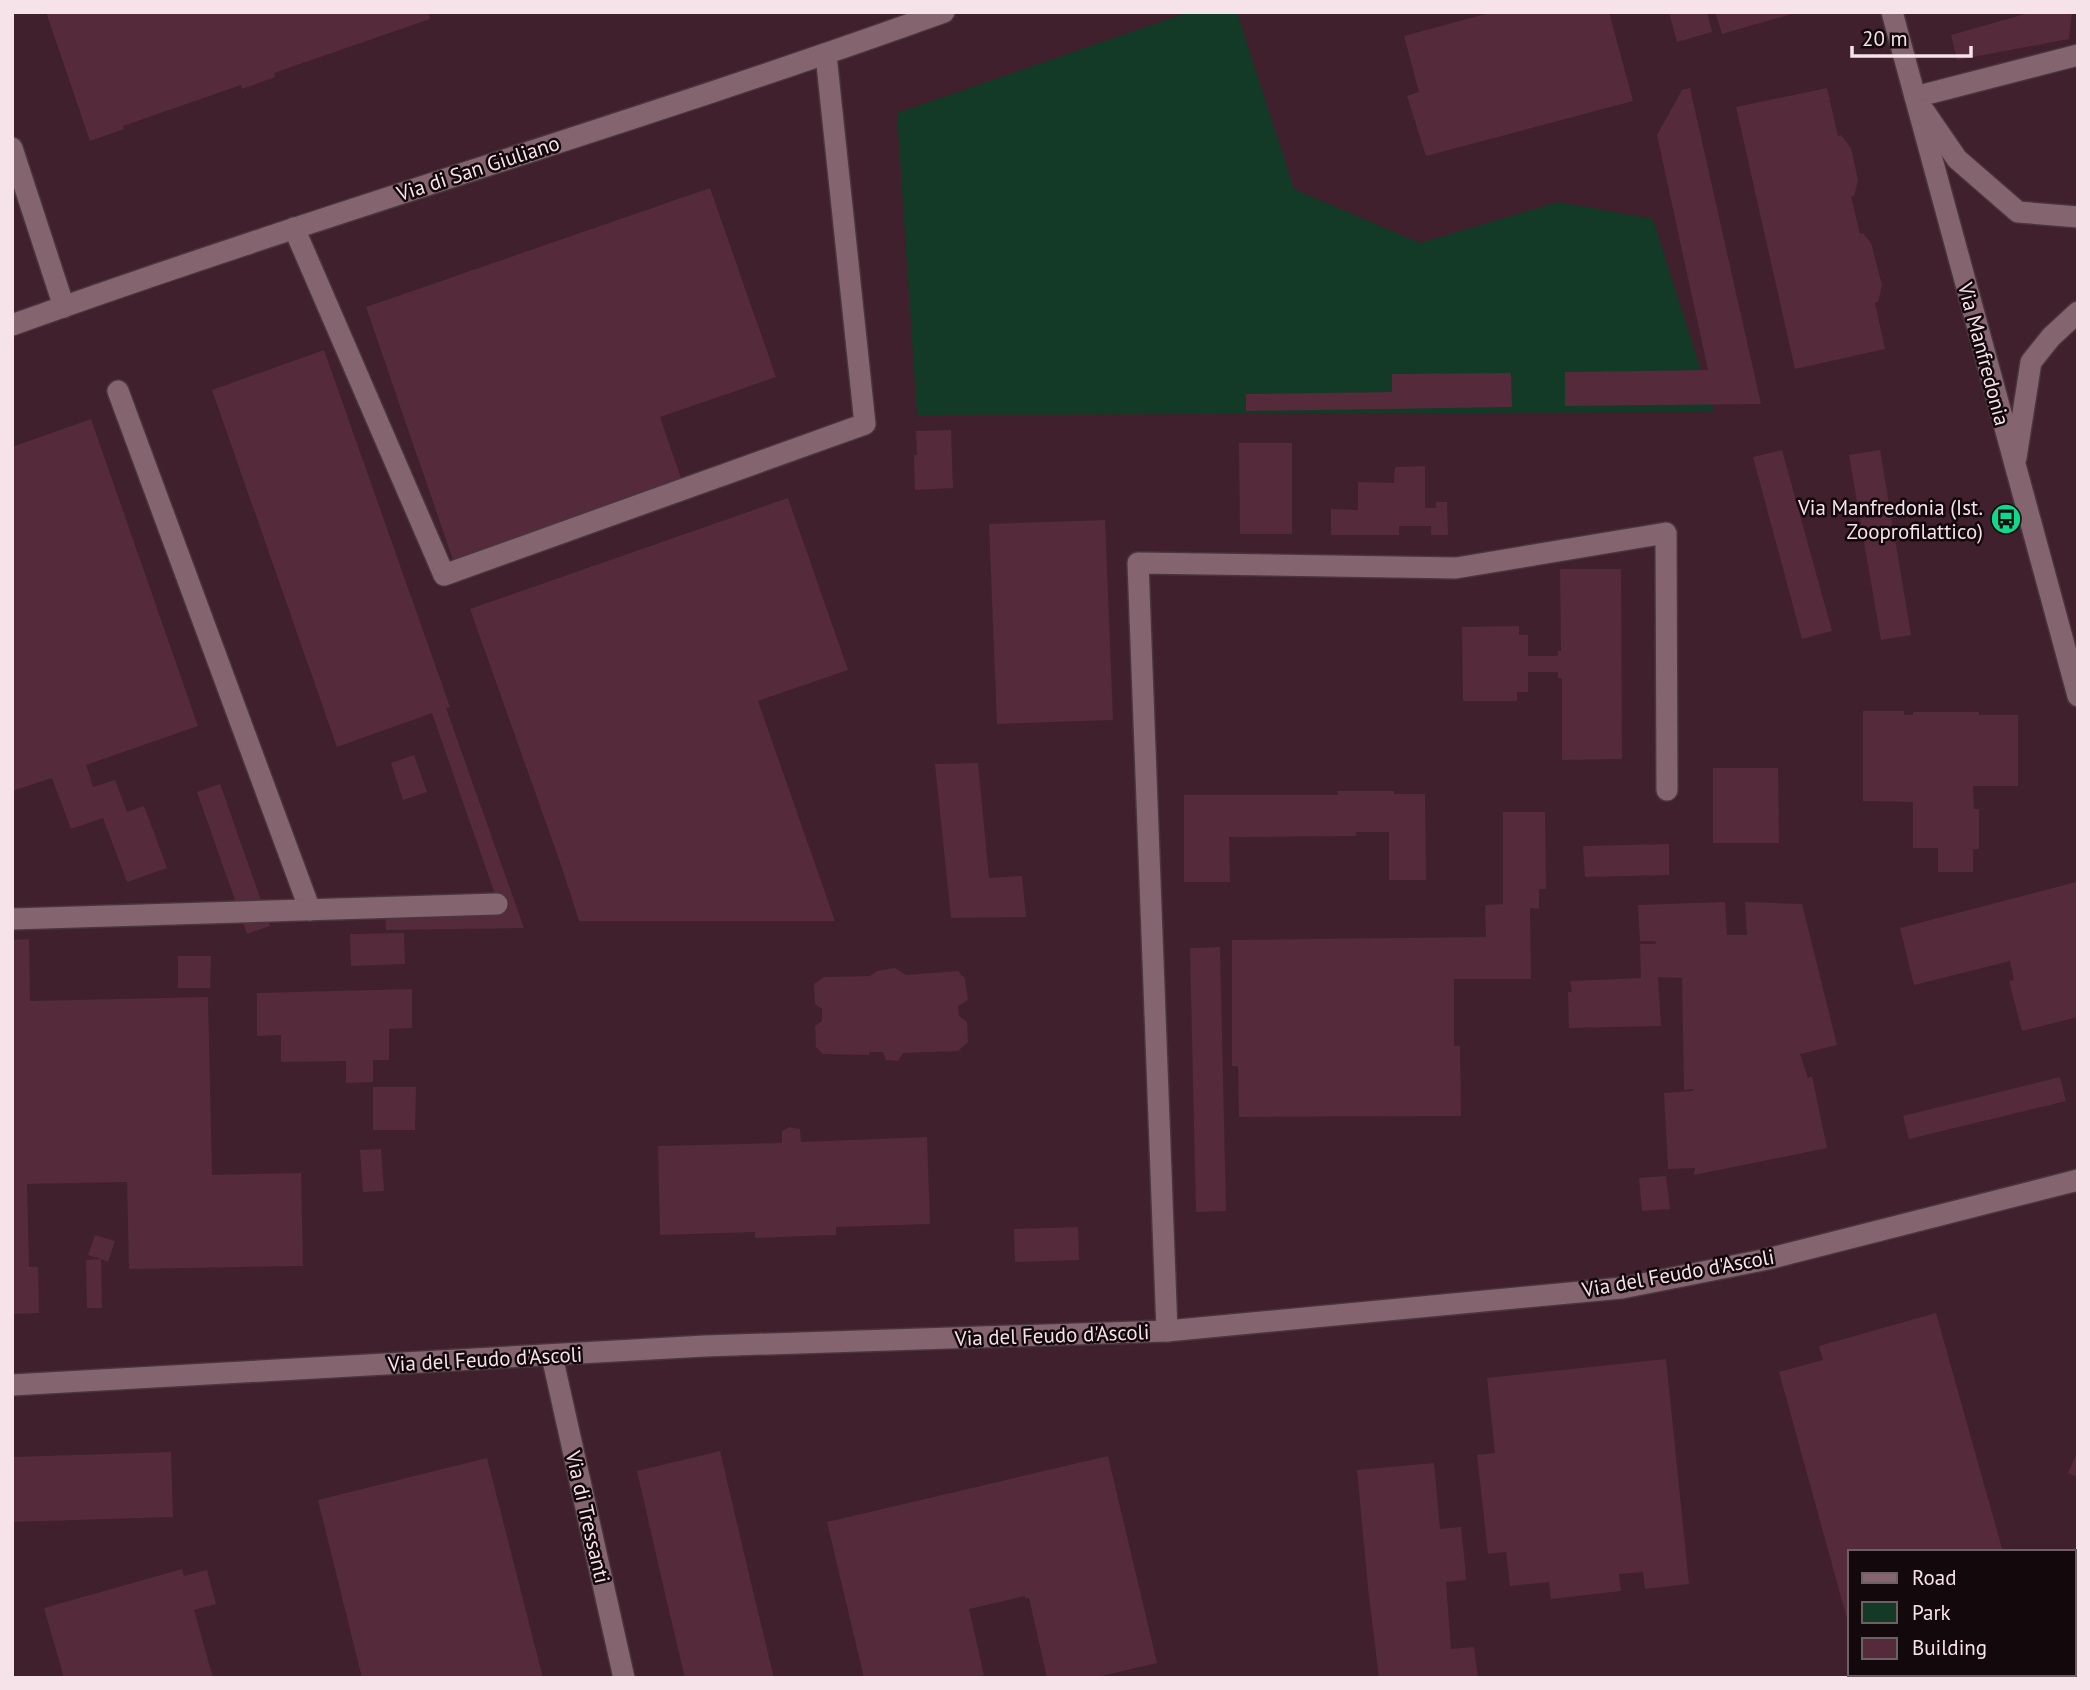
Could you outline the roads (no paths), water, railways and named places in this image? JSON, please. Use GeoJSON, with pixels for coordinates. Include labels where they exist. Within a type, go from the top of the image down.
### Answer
{"type":"FeatureCollection","features":[{"type":"Feature","properties":{"kind":"street","name":"Via di San Giuliano"},"geometry":{"type":"LineString","coordinates":[[12,326],[294,228],[826,55],[944,12]]}},
{"type":"Feature","properties":{"kind":"street","name":"Via Manfredonia"},"geometry":{"type":"LineString","coordinates":[[1892,12],[2078,696]]}},
{"type":"Feature","properties":{"kind":"street"},"geometry":{"type":"LineString","coordinates":[[294,228],[444,575],[865,424],[826,55]]}},
{"type":"Feature","properties":{"kind":"street"},"geometry":{"type":"LineString","coordinates":[[2078,55],[1915,97],[1957,159],[2018,212],[2078,217]]}},
{"type":"Feature","properties":{"kind":"street"},"geometry":{"type":"LineString","coordinates":[[12,148],[64,307]]}},
{"type":"Feature","properties":{"kind":"street"},"geometry":{"type":"LineString","coordinates":[[2015,468],[2031,362],[2050,337],[2078,312]]}},
{"type":"Feature","properties":{"kind":"street"},"geometry":{"type":"LineString","coordinates":[[118,391],[310,910]]}},
{"type":"Feature","properties":{"kind":"street"},"geometry":{"type":"LineString","coordinates":[[1167,1331],[1139,563],[1456,568],[1666,533],[1668,790]]}},
{"type":"Feature","properties":{"kind":"street"},"geometry":{"type":"LineString","coordinates":[[12,919],[497,904]]}},
{"type":"Feature","properties":{"kind":"street","name":"Via del Feudo d'Ascoli"},"geometry":{"type":"LineString","coordinates":[[12,1385],[705,1346],[1167,1331],[1622,1288],[1768,1259],[2078,1180]]}},
{"type":"Feature","properties":{"kind":"street","name":"Via di Tressanti"},"geometry":{"type":"LineString","coordinates":[[552,1356],[624,1678]]}},
{"type":"Feature","properties":{"kind":"place","name":"Via Manfredonia (Ist. Zooprofilattico)"},"geometry":{"type":"Point","coordinates":[2006,519]}}]}
